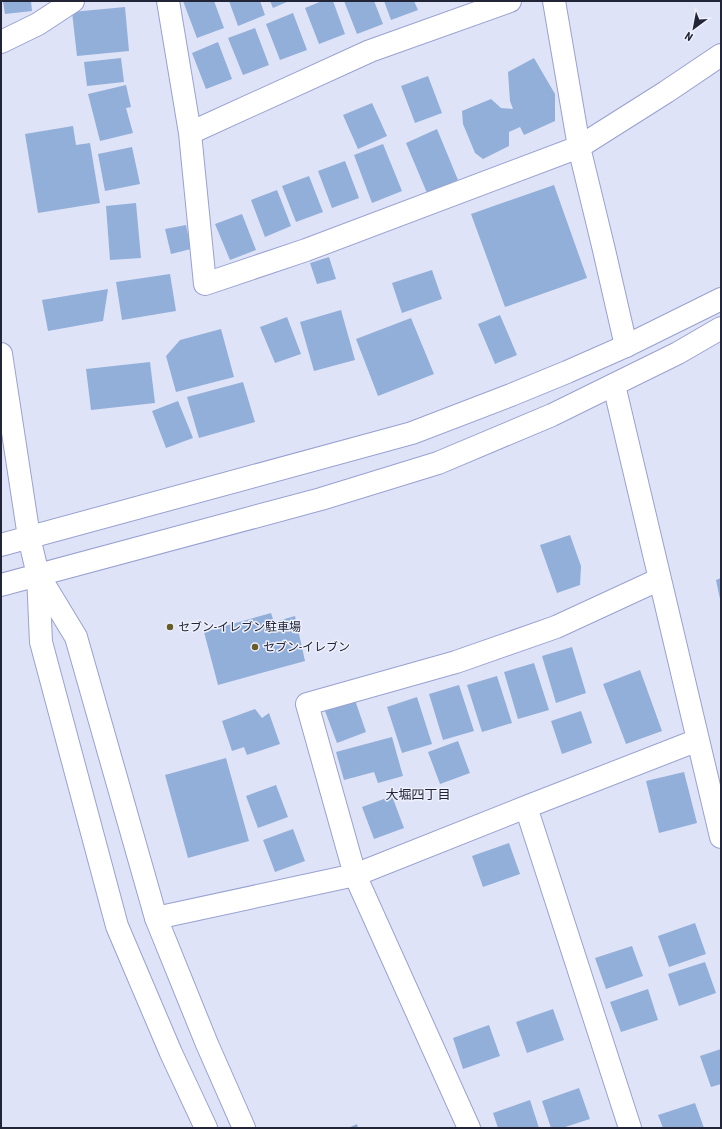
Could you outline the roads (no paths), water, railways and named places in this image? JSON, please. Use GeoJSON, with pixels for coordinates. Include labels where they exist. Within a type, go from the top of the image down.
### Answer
{"type":"FeatureCollection","features":[{"type":"Feature","properties":{"kind":"street"},"geometry":{"type":"LineString","coordinates":[[1,42],[38,24],[73,1]]}},
{"type":"Feature","properties":{"kind":"street"},"geometry":{"type":"LineString","coordinates":[[168,1],[190,133],[205,284],[306,250],[579,147],[721,55]]}},
{"type":"Feature","properties":{"kind":"street"},"geometry":{"type":"LineString","coordinates":[[190,133],[370,51],[510,1]]}},
{"type":"Feature","properties":{"kind":"street"},"geometry":{"type":"LineString","coordinates":[[554,1],[579,147],[626,346]]}},
{"type":"Feature","properties":{"kind":"street"},"geometry":{"type":"LineString","coordinates":[[1,545],[412,433],[511,396],[626,346],[721,299]]}},
{"type":"Feature","properties":{"kind":"street"},"geometry":{"type":"LineString","coordinates":[[1,585],[321,499],[438,463],[552,415],[678,353],[721,328]]}},
{"type":"Feature","properties":{"kind":"street"},"geometry":{"type":"LineString","coordinates":[[1,354],[29,537],[38,575],[41,642],[117,926],[171,1053],[206,1128]]}},
{"type":"Feature","properties":{"kind":"street"},"geometry":{"type":"LineString","coordinates":[[614,384],[721,837]]}},
{"type":"Feature","properties":{"kind":"street"},"geometry":{"type":"LineString","coordinates":[[38,575],[76,637],[156,918],[207,1044],[244,1128]]}},
{"type":"Feature","properties":{"kind":"street"},"geometry":{"type":"LineString","coordinates":[[469,1128],[355,875],[307,704],[456,662],[556,627],[660,579]]}},
{"type":"Feature","properties":{"kind":"street"},"geometry":{"type":"LineString","coordinates":[[156,918],[355,875],[526,806],[698,740]]}},
{"type":"Feature","properties":{"kind":"street"},"geometry":{"type":"LineString","coordinates":[[526,806],[630,1128]]}},
{"type":"Feature","properties":{"kind":"place","name":"セブン-イレブン駐車場"},"geometry":{"type":"Point","coordinates":[170,627]}},
{"type":"Feature","properties":{"kind":"place","name":"セブン-イレブン"},"geometry":{"type":"Point","coordinates":[255,647]}},
{"type":"Feature","properties":{"kind":"district","name":"大堀四丁目"},"geometry":{"type":"Point","coordinates":[418,794]}}]}
